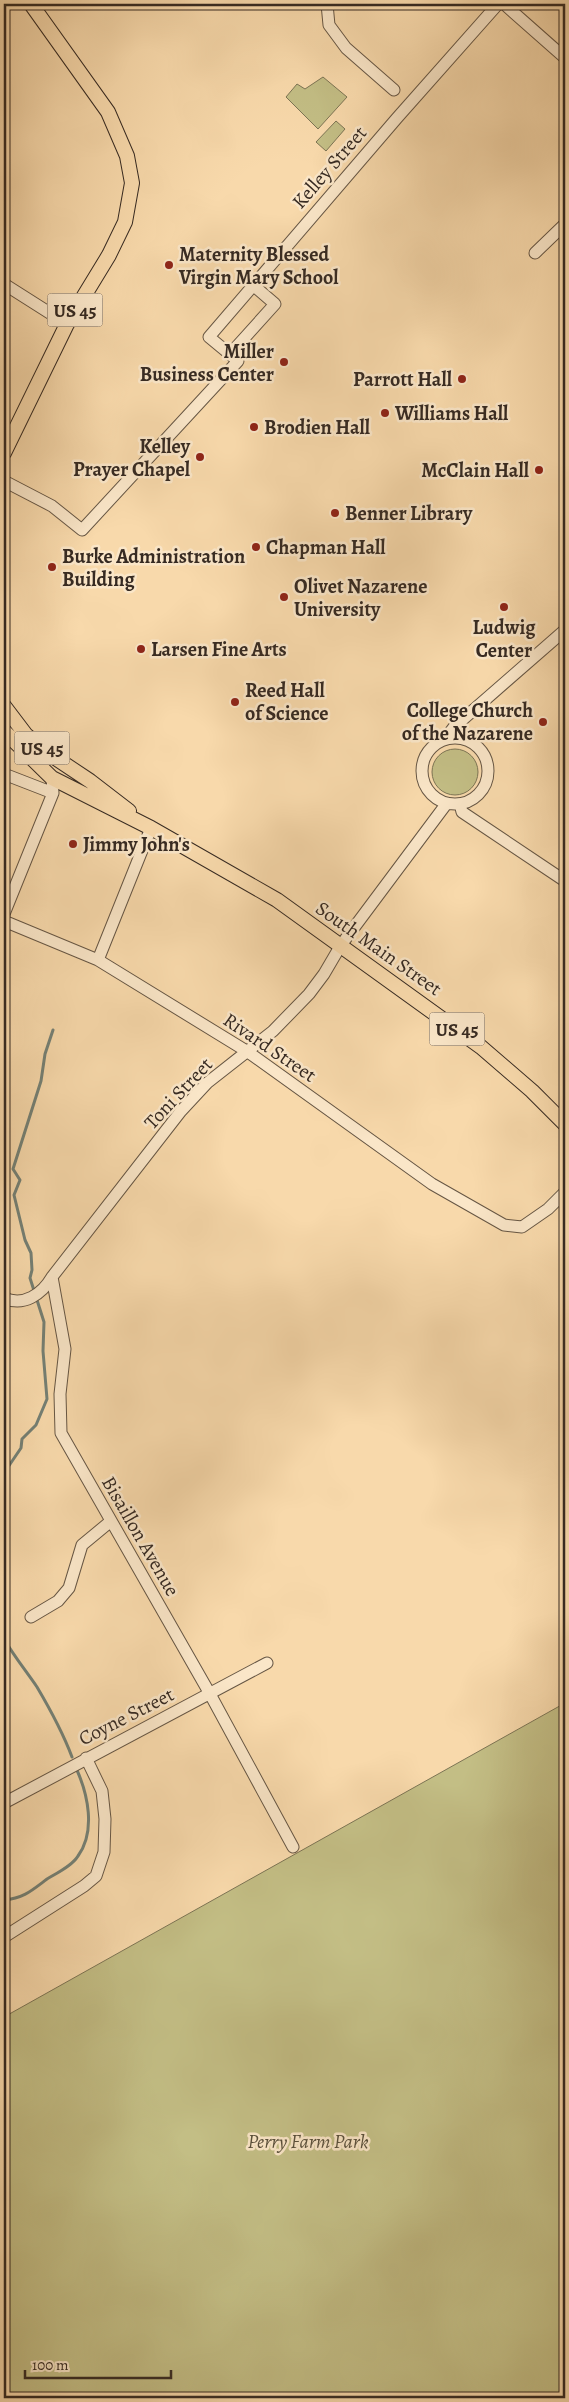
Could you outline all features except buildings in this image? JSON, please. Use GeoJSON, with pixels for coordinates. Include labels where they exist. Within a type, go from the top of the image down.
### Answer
{"type":"FeatureCollection","features":[{"type":"Feature","properties":{"kind":"main road","name":"US 45"},"geometry":{"type":"LineString","coordinates":[[4,454],[67,324],[109,255],[125,222],[132,182],[130,164],[108,112],[32,4]]}},
{"type":"Feature","properties":{"kind":"main road","name":"South Main Street"},"geometry":{"type":"LineString","coordinates":[[4,706],[26,735],[151,828]]}},
{"type":"Feature","properties":{"kind":"main road","name":"South Main Street"},"geometry":{"type":"LineString","coordinates":[[4,731],[52,778],[151,828],[277,900],[481,1047],[532,1091],[565,1124]]}},
{"type":"Feature","properties":{"kind":"street"},"geometry":{"type":"LineString","coordinates":[[327,4],[329,25],[346,48],[394,90]]}},
{"type":"Feature","properties":{"kind":"street","name":"Kelley Street"},"geometry":{"type":"LineString","coordinates":[[230,354],[209,337],[397,118],[498,4]]}},
{"type":"Feature","properties":{"kind":"street"},"geometry":{"type":"LineString","coordinates":[[504,4],[565,58]]}},
{"type":"Feature","properties":{"kind":"street"},"geometry":{"type":"LineString","coordinates":[[535,253],[565,224]]}},
{"type":"Feature","properties":{"kind":"street"},"geometry":{"type":"LineString","coordinates":[[4,284],[67,324]]}},
{"type":"Feature","properties":{"kind":"street"},"geometry":{"type":"LineString","coordinates":[[4,482],[52,506],[82,530],[238,361],[230,354],[275,304],[254,286]]}},
{"type":"Feature","properties":{"kind":"street"},"geometry":{"type":"LineString","coordinates":[[444,740],[455,738],[466,740],[479,750],[487,764],[488,775],[482,790],[470,801],[460,804],[447,803],[430,792],[422,773],[428,753],[444,740],[454,727],[565,630]]}},
{"type":"Feature","properties":{"kind":"street"},"geometry":{"type":"LineString","coordinates":[[4,774],[53,793],[71,788]]}},
{"type":"Feature","properties":{"kind":"street"},"geometry":{"type":"LineString","coordinates":[[4,914],[53,793],[52,778]]}},
{"type":"Feature","properties":{"kind":"street","name":"Toni Street"},"geometry":{"type":"LineString","coordinates":[[52,1278],[181,1111],[208,1083],[273,1031],[309,994],[324,974],[341,945],[447,803]]}},
{"type":"Feature","properties":{"kind":"street"},"geometry":{"type":"LineString","coordinates":[[460,804],[462,812],[565,881]]}},
{"type":"Feature","properties":{"kind":"street"},"geometry":{"type":"LineString","coordinates":[[98,960],[151,828]]}},
{"type":"Feature","properties":{"kind":"street","name":"Rivard Street"},"geometry":{"type":"LineString","coordinates":[[4,921],[98,960],[248,1052],[432,1184],[504,1225],[522,1227],[548,1209],[565,1192]]}},
{"type":"Feature","properties":{"kind":"street"},"geometry":{"type":"LineString","coordinates":[[4,1298],[9,1301],[31,1299],[46,1289],[52,1278]]}},
{"type":"Feature","properties":{"kind":"street","name":"Bisaillon Avenue"},"geometry":{"type":"LineString","coordinates":[[52,1278],[65,1349],[60,1394],[61,1433],[210,1694],[293,1848]]}},
{"type":"Feature","properties":{"kind":"street"},"geometry":{"type":"LineString","coordinates":[[31,1617],[58,1601],[69,1588],[82,1545],[111,1521]]}},
{"type":"Feature","properties":{"kind":"street","name":"Coyne Street"},"geometry":{"type":"LineString","coordinates":[[4,1803],[267,1664]]}},
{"type":"Feature","properties":{"kind":"street"},"geometry":{"type":"LineString","coordinates":[[4,1937],[84,1886],[96,1876],[104,1852],[105,1819],[102,1791],[86,1758]]}},
{"type":"Feature","properties":{"kind":"green space"},"geometry":{"type":"Polygon","coordinates":[[[323,77],[347,97],[318,129],[286,97],[297,84],[305,89],[323,77]]]}},
{"type":"Feature","properties":{"kind":"green space"},"geometry":{"type":"Polygon","coordinates":[[[336,121],[345,129],[326,151],[316,142],[336,121]]]}},
{"type":"Feature","properties":{"kind":"green space"},"geometry":{"type":"Polygon","coordinates":[[[451,749],[459,749],[468,753],[474,759],[478,772],[474,785],[468,791],[459,795],[451,795],[442,791],[436,785],[432,776],[432,768],[436,759],[442,753],[451,749]]]}},
{"type":"Feature","properties":{"kind":"green space","name":"Perry Farm Park"},"geometry":{"type":"Polygon","coordinates":[[[565,1703],[565,2398],[4,2398],[4,2017],[565,1703]]]}},
{"type":"Feature","properties":{"kind":"waterway"},"geometry":{"type":"LineString","coordinates":[[4,1473],[21,1448],[22,1439],[36,1425],[47,1399],[43,1351],[44,1322],[30,1278],[32,1270],[31,1253],[25,1240],[14,1195],[20,1180],[13,1169],[41,1081],[45,1054],[53,1030]]}},
{"type":"Feature","properties":{"kind":"waterway"},"geometry":{"type":"LineString","coordinates":[[4,1639],[42,1695],[72,1757]]}},
{"type":"Feature","properties":{"kind":"waterway"},"geometry":{"type":"LineString","coordinates":[[4,1900],[17,1898],[27,1893],[64,1869],[75,1860],[84,1846],[88,1824],[87,1801],[76,1768]]}},
{"type":"Feature","properties":{"kind":"place","name":"Maternity Blessed Virgin Mary School"},"geometry":{"type":"Point","coordinates":[169,265]}},
{"type":"Feature","properties":{"kind":"place","name":"Miller Business Center"},"geometry":{"type":"Point","coordinates":[284,362]}},
{"type":"Feature","properties":{"kind":"place","name":"Parrott Hall"},"geometry":{"type":"Point","coordinates":[462,379]}},
{"type":"Feature","properties":{"kind":"place","name":"Williams Hall"},"geometry":{"type":"Point","coordinates":[385,413]}},
{"type":"Feature","properties":{"kind":"place","name":"Brodien Hall"},"geometry":{"type":"Point","coordinates":[254,427]}},
{"type":"Feature","properties":{"kind":"place","name":"Kelley Prayer Chapel"},"geometry":{"type":"Point","coordinates":[200,457]}},
{"type":"Feature","properties":{"kind":"place","name":"McClain Hall"},"geometry":{"type":"Point","coordinates":[539,470]}},
{"type":"Feature","properties":{"kind":"place","name":"Benner Library"},"geometry":{"type":"Point","coordinates":[335,513]}},
{"type":"Feature","properties":{"kind":"place","name":"Chapman Hall"},"geometry":{"type":"Point","coordinates":[256,547]}},
{"type":"Feature","properties":{"kind":"place","name":"Burke Administration Building"},"geometry":{"type":"Point","coordinates":[52,567]}},
{"type":"Feature","properties":{"kind":"place","name":"Olivet Nazarene University"},"geometry":{"type":"Point","coordinates":[284,597]}},
{"type":"Feature","properties":{"kind":"place","name":"Ludwig Center"},"geometry":{"type":"Point","coordinates":[504,607]}},
{"type":"Feature","properties":{"kind":"place","name":"Larsen Fine Arts"},"geometry":{"type":"Point","coordinates":[141,649]}},
{"type":"Feature","properties":{"kind":"place","name":"Reed Hall of Science"},"geometry":{"type":"Point","coordinates":[235,702]}},
{"type":"Feature","properties":{"kind":"place","name":"College Church of the Nazarene"},"geometry":{"type":"Point","coordinates":[543,722]}},
{"type":"Feature","properties":{"kind":"place","name":"Jimmy John's"},"geometry":{"type":"Point","coordinates":[73,844]}}]}
